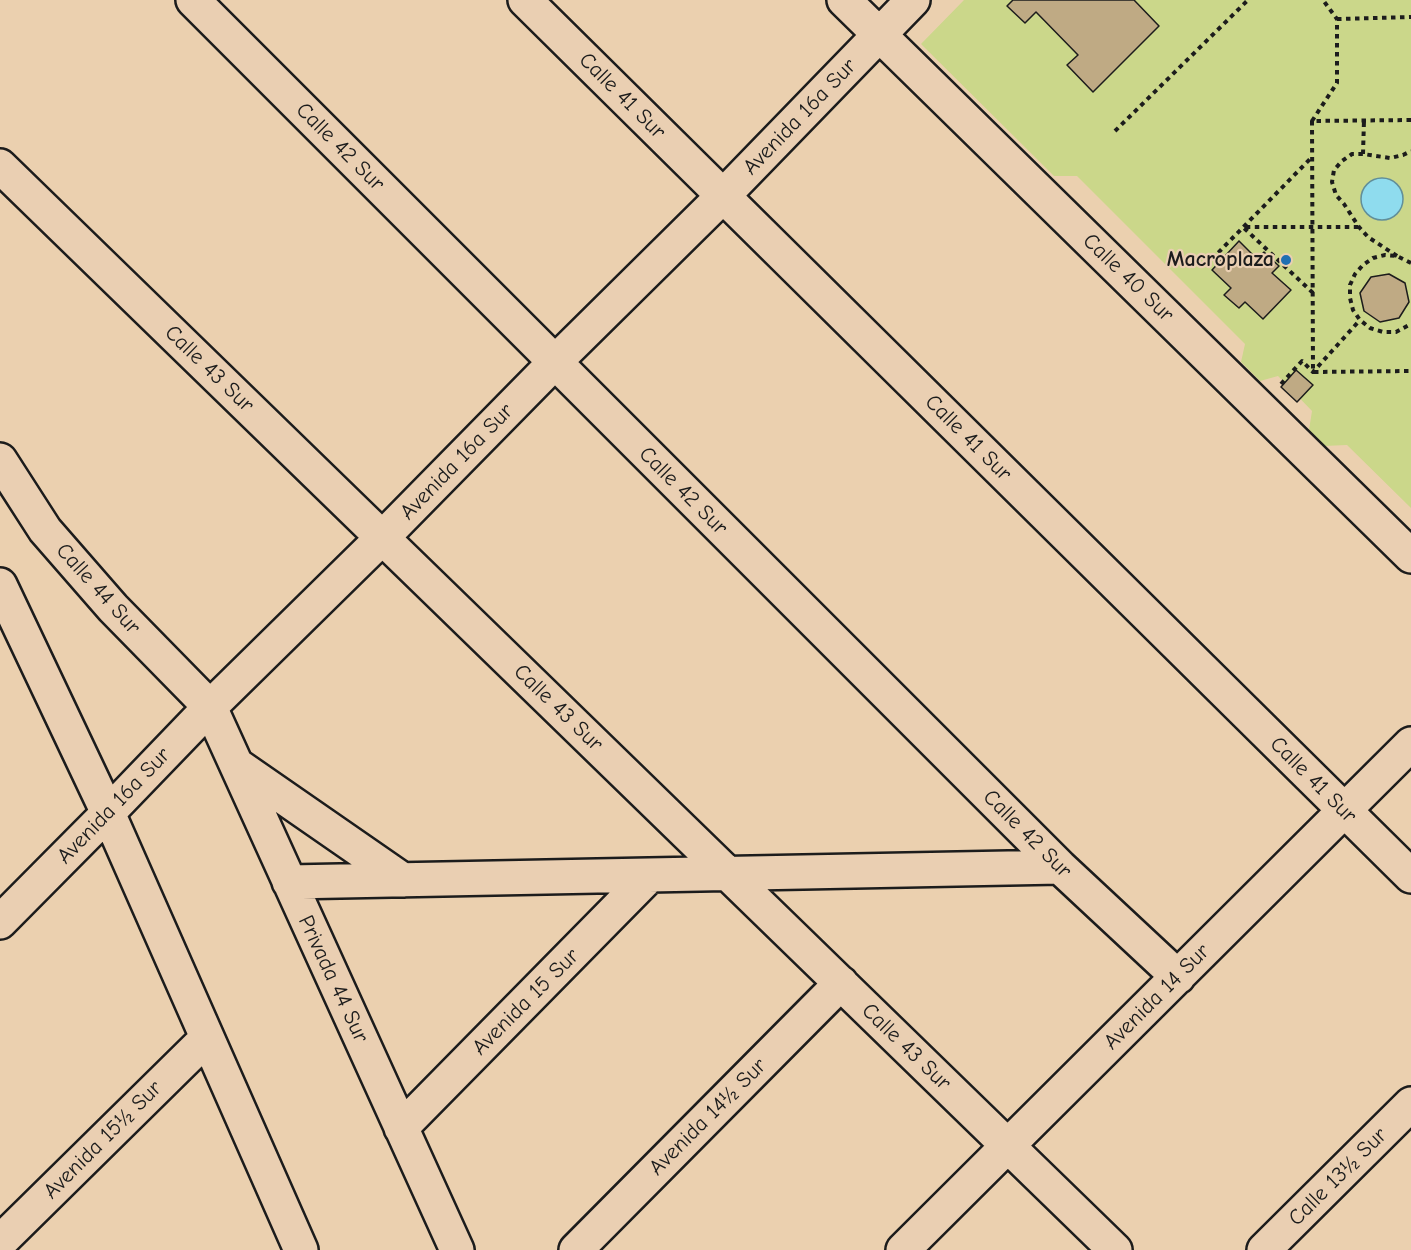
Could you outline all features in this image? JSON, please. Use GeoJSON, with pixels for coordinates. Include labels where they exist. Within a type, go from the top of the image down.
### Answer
{"type":"FeatureCollection","features":[{"type":"Feature","properties":{"kind":"street","name":"Calle 42 Sur"},"geometry":{"type":"LineString","coordinates":[[193,0],[1060,867],[1178,977]]}},
{"type":"Feature","properties":{"kind":"street","name":"Calle 41 Sur"},"geometry":{"type":"LineString","coordinates":[[525,0],[1411,876]]}},
{"type":"Feature","properties":{"kind":"street","name":"Calle 40 Sur"},"geometry":{"type":"LineString","coordinates":[[844,0],[1411,556]]}},
{"type":"Feature","properties":{"kind":"street","name":"Avenida 16a Sur"},"geometry":{"type":"LineString","coordinates":[[0,922],[210,707],[723,196],[913,0]]}},
{"type":"Feature","properties":{"kind":"street","name":"Calle 43 Sur"},"geometry":{"type":"LineString","coordinates":[[0,166],[1115,1250]]}},
{"type":"Feature","properties":{"kind":"street","name":"Calle 44 Sur"},"geometry":{"type":"LineString","coordinates":[[0,460],[45,530],[113,608],[210,707]]}},
{"type":"Feature","properties":{"kind":"street"},"geometry":{"type":"LineString","coordinates":[[0,585],[108,813],[207,1038],[295,1247]]}},
{"type":"Feature","properties":{"kind":"street","name":"Privada 44 Sur"},"geometry":{"type":"LineString","coordinates":[[210,707],[457,1250]]}},
{"type":"Feature","properties":{"kind":"street","name":"Avenida 14 Sur"},"geometry":{"type":"LineString","coordinates":[[903,1250],[1411,744]]}},
{"type":"Feature","properties":{"kind":"street"},"geometry":{"type":"LineString","coordinates":[[236,764],[403,880]]}},
{"type":"Feature","properties":{"kind":"street"},"geometry":{"type":"LineString","coordinates":[[289,882],[1060,867]]}},
{"type":"Feature","properties":{"kind":"street","name":"Avenida 15 Sur"},"geometry":{"type":"LineString","coordinates":[[401,1128],[650,875]]}},
{"type":"Feature","properties":{"kind":"street","name":"Avenida 14½ Sur"},"geometry":{"type":"LineString","coordinates":[[576,1250],[841,983]]}},
{"type":"Feature","properties":{"kind":"street","name":"Avenida 15½ Sur"},"geometry":{"type":"LineString","coordinates":[[0,1242],[207,1038]]}},
{"type":"Feature","properties":{"kind":"street","name":"Calle 13½ Sur"},"geometry":{"type":"LineString","coordinates":[[1264,1250],[1411,1104]]}},
{"type":"Feature","properties":{"kind":"path"},"geometry":{"type":"LineString","coordinates":[[1115,131],[1248,0]]}},
{"type":"Feature","properties":{"kind":"path"},"geometry":{"type":"LineString","coordinates":[[1313,372],[1312,121],[1337,83],[1337,19],[1323,0]]}},
{"type":"Feature","properties":{"kind":"path"},"geometry":{"type":"LineString","coordinates":[[1337,19],[1411,17]]}},
{"type":"Feature","properties":{"kind":"path"},"geometry":{"type":"LineString","coordinates":[[1363,154],[1364,120]]}},
{"type":"Feature","properties":{"kind":"path"},"geometry":{"type":"LineString","coordinates":[[1312,121],[1411,120]]}},
{"type":"Feature","properties":{"kind":"path"},"geometry":{"type":"LineString","coordinates":[[1411,151],[1390,158],[1352,154],[1334,170],[1332,182],[1336,195],[1368,237],[1411,263]]}},
{"type":"Feature","properties":{"kind":"path"},"geometry":{"type":"LineString","coordinates":[[1212,258],[1312,158]]}},
{"type":"Feature","properties":{"kind":"path"},"geometry":{"type":"LineString","coordinates":[[1243,227],[1359,227]]}},
{"type":"Feature","properties":{"kind":"path"},"geometry":{"type":"LineString","coordinates":[[1243,227],[1312,293]]}},
{"type":"Feature","properties":{"kind":"path"},"geometry":{"type":"LineString","coordinates":[[1397,256],[1385,255],[1373,258],[1363,265],[1355,274],[1350,285],[1350,298],[1353,310],[1370,328],[1383,332],[1396,332],[1411,324]]}},
{"type":"Feature","properties":{"kind":"path"},"geometry":{"type":"LineString","coordinates":[[1313,372],[1360,320]]}},
{"type":"Feature","properties":{"kind":"path"},"geometry":{"type":"LineString","coordinates":[[1260,408],[1302,361],[1313,372],[1411,371]]}},
{"type":"Feature","properties":{"kind":"green space","name":"Macroplaza"},"geometry":{"type":"Polygon","coordinates":[[[964,0],[1411,0],[1411,508],[1347,445],[1324,446],[1309,430],[1312,411],[1278,376],[1260,381],[1241,362],[1245,344],[1077,176],[1054,176],[921,44],[964,0]]]}},
{"type":"Feature","properties":{"kind":"water"},"geometry":{"type":"Polygon","coordinates":[[[1382,178],[1397,184],[1403,199],[1397,214],[1382,220],[1367,214],[1361,199],[1367,184],[1382,178]]]}},
{"type":"Feature","properties":{"kind":"building"},"geometry":{"type":"Polygon","coordinates":[[[1013,0],[1134,0],[1159,26],[1093,92],[1067,65],[1078,55],[1036,12],[1025,23],[1007,6],[1013,0]]]}},
{"type":"Feature","properties":{"kind":"building"},"geometry":{"type":"Polygon","coordinates":[[[1239,241],[1257,259],[1264,252],[1279,266],[1272,273],[1291,290],[1263,319],[1245,302],[1239,308],[1224,295],[1231,288],[1212,270],[1239,241]]]}},
{"type":"Feature","properties":{"kind":"building"},"geometry":{"type":"Polygon","coordinates":[[[1389,274],[1405,283],[1409,302],[1399,318],[1380,322],[1364,311],[1360,293],[1371,277],[1389,274]]]}},
{"type":"Feature","properties":{"kind":"building"},"geometry":{"type":"Polygon","coordinates":[[[1296,370],[1313,385],[1297,402],[1281,387],[1296,370]]]}},
{"type":"Feature","properties":{"kind":"place","name":"Macroplaza"},"geometry":{"type":"Point","coordinates":[1286,260]}}]}
